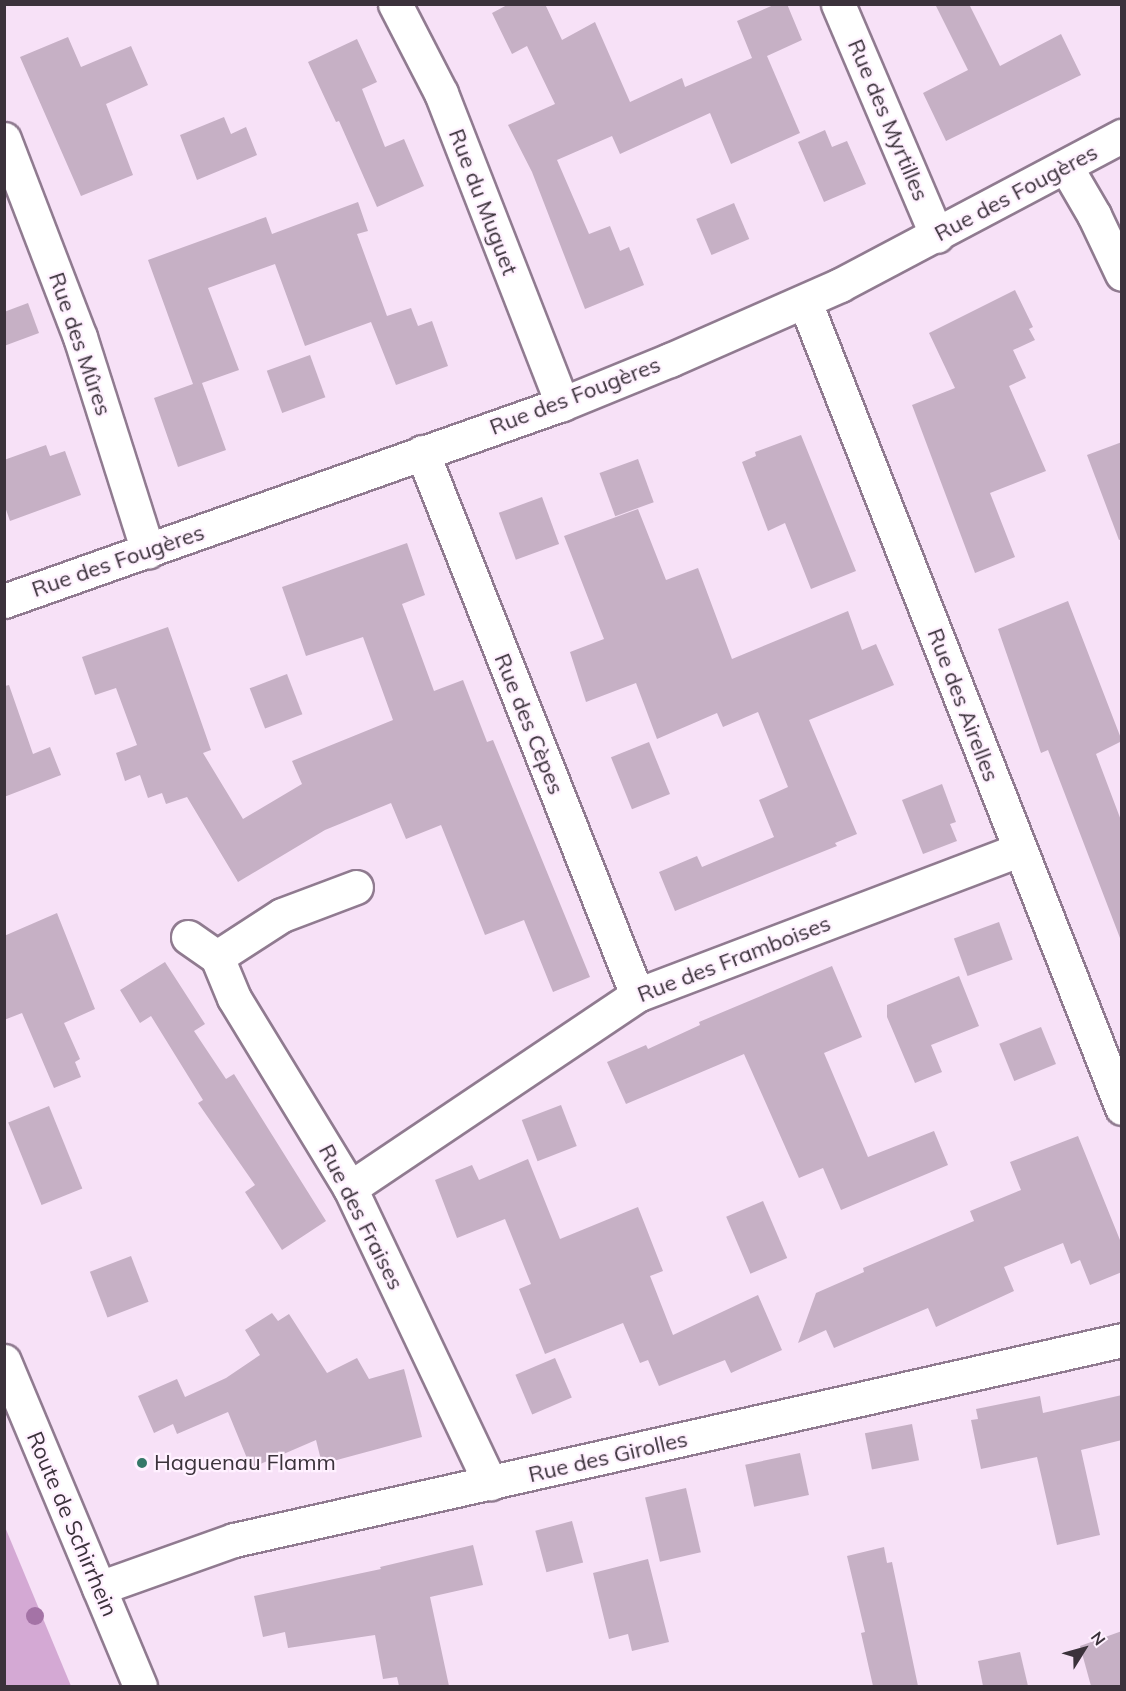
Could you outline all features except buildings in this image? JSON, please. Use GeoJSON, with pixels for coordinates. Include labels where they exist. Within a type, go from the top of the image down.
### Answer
{"type":"FeatureCollection","features":[{"type":"Feature","properties":{"kind":"street","name":"Rue du Muguet"},"geometry":{"type":"LineString","coordinates":[[395,4],[441,93],[561,404]]}},
{"type":"Feature","properties":{"kind":"street","name":"Rue des Myrtilles"},"geometry":{"type":"LineString","coordinates":[[838,4],[937,236]]}},
{"type":"Feature","properties":{"kind":"street","name":"Rue des Fougères"},"geometry":{"type":"LineString","coordinates":[[4,601],[561,404],[805,302],[937,236],[1122,136]]}},
{"type":"Feature","properties":{"kind":"street","name":"Rue des Mûres"},"geometry":{"type":"LineString","coordinates":[[4,139],[80,337],[148,551]]}},
{"type":"Feature","properties":{"kind":"street"},"geometry":{"type":"LineString","coordinates":[[1066,167],[1094,215],[1122,274]]}},
{"type":"Feature","properties":{"kind":"street","name":"Rue des Airelles"},"geometry":{"type":"LineString","coordinates":[[805,302],[1122,1108]]}},
{"type":"Feature","properties":{"kind":"street","name":"Rue des Cèpes"},"geometry":{"type":"LineString","coordinates":[[422,452],[637,995]]}},
{"type":"Feature","properties":{"kind":"street","name":"Rue des Framboises"},"geometry":{"type":"LineString","coordinates":[[350,1188],[637,995],[1019,850]]}},
{"type":"Feature","properties":{"kind":"street"},"geometry":{"type":"LineString","coordinates":[[188,937],[217,957],[282,915],[356,887]]}},
{"type":"Feature","properties":{"kind":"street","name":"Rue des Fraises"},"geometry":{"type":"LineString","coordinates":[[217,957],[234,998],[350,1188],[490,1483]]}},
{"type":"Feature","properties":{"kind":"street","name":"Rue des Girolles"},"geometry":{"type":"LineString","coordinates":[[99,1588],[234,1540],[1122,1340]]}},
{"type":"Feature","properties":{"kind":"street","name":"Route de Schirrhein"},"geometry":{"type":"LineString","coordinates":[[4,1361],[140,1686]]}},
{"type":"Feature","properties":{"kind":"shaded area"},"geometry":{"type":"Polygon","coordinates":[[[5,1527],[71,1686],[5,1686],[5,1527]]]}},
{"type":"Feature","properties":{"kind":"place","name":"Haguenau Flamm"},"geometry":{"type":"Point","coordinates":[142,1463]}}]}
